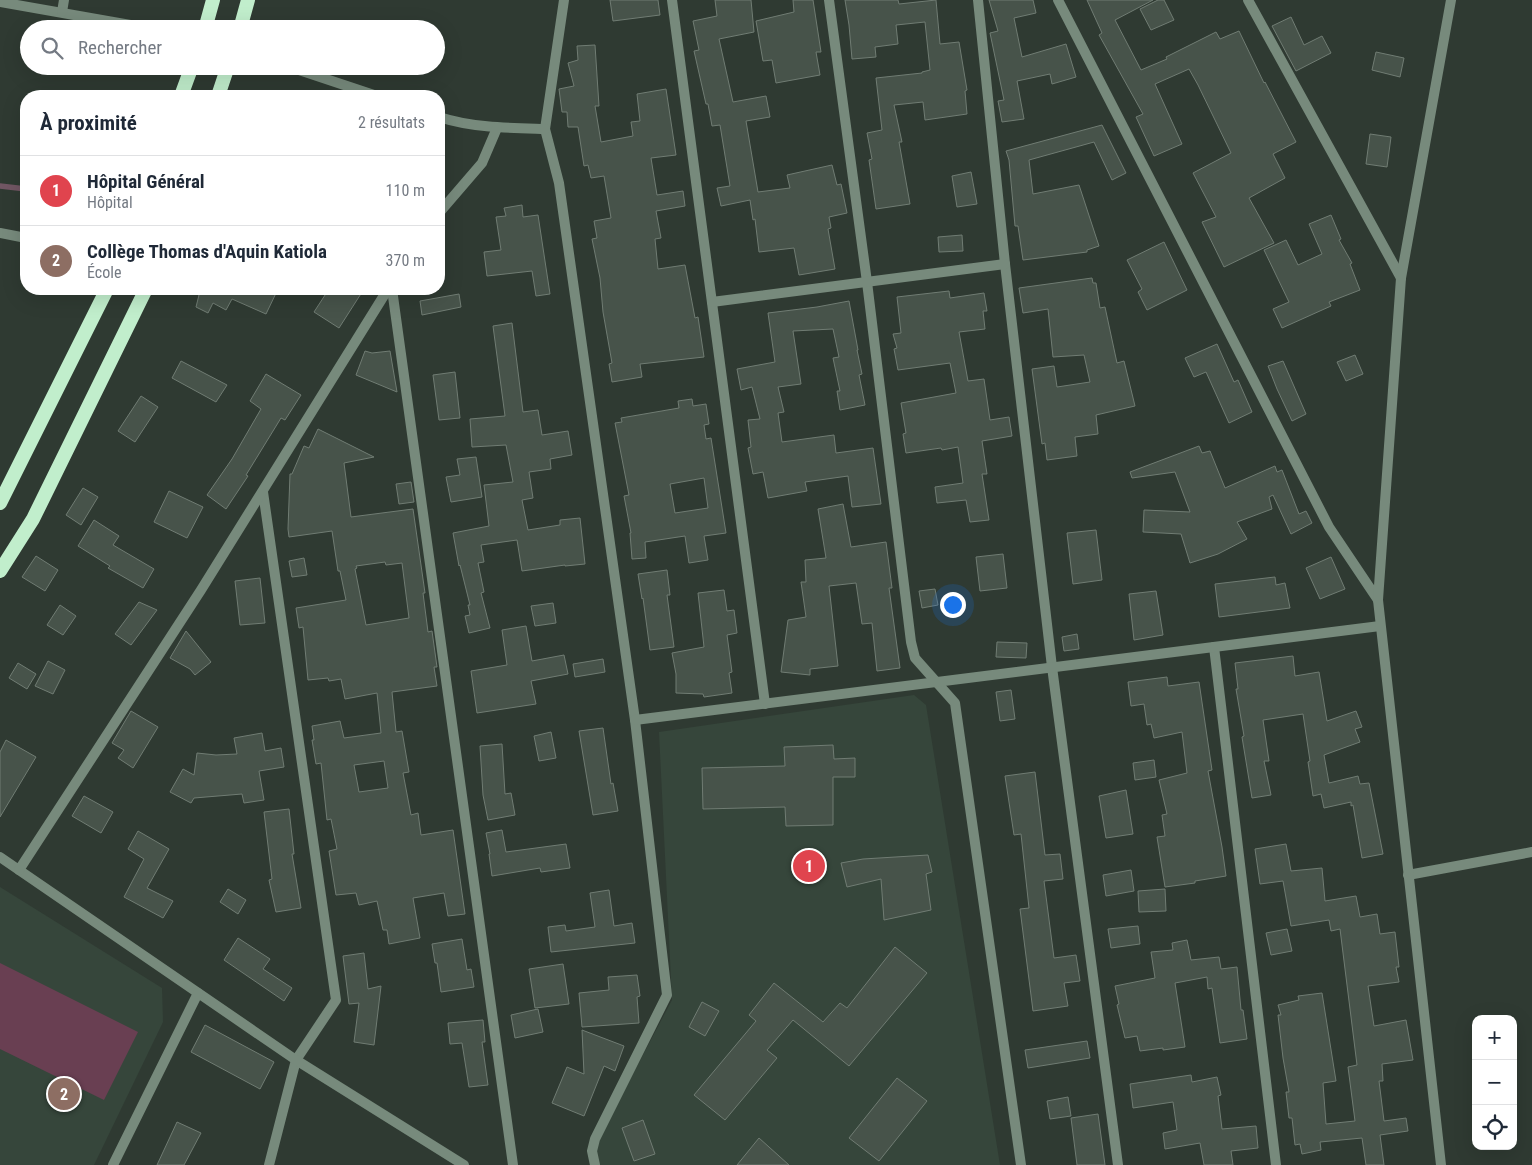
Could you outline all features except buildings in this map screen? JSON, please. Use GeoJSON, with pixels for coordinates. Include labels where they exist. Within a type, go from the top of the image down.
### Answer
{"type":"FeatureCollection","features":[{"type":"Feature","properties":{"kind":"highway"},"geometry":{"type":"LineString","coordinates":[[207,20],[213,0]]}},
{"type":"Feature","properties":{"kind":"highway"},"geometry":{"type":"LineString","coordinates":[[242,20],[248,0]]}},
{"type":"Feature","properties":{"kind":"highway"},"geometry":{"type":"LineString","coordinates":[[183,90],[189,75]]}},
{"type":"Feature","properties":{"kind":"highway"},"geometry":{"type":"LineString","coordinates":[[220,90],[225,75]]}},
{"type":"Feature","properties":{"kind":"highway"},"geometry":{"type":"LineString","coordinates":[[0,503],[104,295]]}},
{"type":"Feature","properties":{"kind":"highway"},"geometry":{"type":"LineString","coordinates":[[0,571],[33,519],[143,295]]}},
{"type":"Feature","properties":{"kind":"street"},"geometry":{"type":"LineString","coordinates":[[62,12],[64,0]]}},
{"type":"Feature","properties":{"kind":"street"},"geometry":{"type":"LineString","coordinates":[[564,0],[545,130],[559,183],[635,720],[667,995],[595,1139],[592,1151],[595,1165]]}},
{"type":"Feature","properties":{"kind":"street"},"geometry":{"type":"LineString","coordinates":[[672,0],[766,704]]}},
{"type":"Feature","properties":{"kind":"street"},"geometry":{"type":"LineString","coordinates":[[829,0],[868,282],[911,642],[915,658],[955,703],[1021,1165]]}},
{"type":"Feature","properties":{"kind":"street"},"geometry":{"type":"LineString","coordinates":[[978,0],[1005,264],[1052,667],[1118,1165]]}},
{"type":"Feature","properties":{"kind":"street"},"geometry":{"type":"LineString","coordinates":[[1058,0],[1329,527],[1378,600]]}},
{"type":"Feature","properties":{"kind":"street"},"geometry":{"type":"LineString","coordinates":[[1248,0],[1401,278]]}},
{"type":"Feature","properties":{"kind":"street"},"geometry":{"type":"LineString","coordinates":[[1441,1165],[1378,600],[1401,278],[1451,0]]}},
{"type":"Feature","properties":{"kind":"street"},"geometry":{"type":"LineString","coordinates":[[0,2],[105,20]]}},
{"type":"Feature","properties":{"kind":"street"},"geometry":{"type":"LineString","coordinates":[[314,75],[359,90]]}},
{"type":"Feature","properties":{"kind":"street"},"geometry":{"type":"LineString","coordinates":[[445,118],[497,128],[545,130]]}},
{"type":"Feature","properties":{"kind":"street"},"geometry":{"type":"LineString","coordinates":[[445,206],[482,163],[497,128]]}},
{"type":"Feature","properties":{"kind":"street"},"geometry":{"type":"LineString","coordinates":[[0,233],[20,237]]}},
{"type":"Feature","properties":{"kind":"street"},"geometry":{"type":"LineString","coordinates":[[712,302],[1005,264]]}},
{"type":"Feature","properties":{"kind":"street"},"geometry":{"type":"LineString","coordinates":[[19,870],[201,590],[384,295]]}},
{"type":"Feature","properties":{"kind":"street"},"geometry":{"type":"LineString","coordinates":[[393,295],[513,1165]]}},
{"type":"Feature","properties":{"kind":"street"},"geometry":{"type":"LineString","coordinates":[[263,492],[336,1000],[296,1060],[268,1165]]}},
{"type":"Feature","properties":{"kind":"street"},"geometry":{"type":"LineString","coordinates":[[635,720],[1380,626]]}},
{"type":"Feature","properties":{"kind":"street"},"geometry":{"type":"LineString","coordinates":[[1214,647],[1276,1165]]}},
{"type":"Feature","properties":{"kind":"street"},"geometry":{"type":"LineString","coordinates":[[1408,875],[1532,852]]}},
{"type":"Feature","properties":{"kind":"street"},"geometry":{"type":"LineString","coordinates":[[0,857],[296,1060],[464,1165]]}},
{"type":"Feature","properties":{"kind":"street"},"geometry":{"type":"LineString","coordinates":[[113,1165],[198,993]]}},
{"type":"Feature","properties":{"kind":"shaded area"},"geometry":{"type":"Polygon","coordinates":[[[914,695],[926,705],[1000,1165],[598,1165],[593,1149],[672,1000],[659,732],[914,695]]]}},
{"type":"Feature","properties":{"kind":"shaded area"},"geometry":{"type":"Polygon","coordinates":[[[0,887],[162,988],[163,1022],[94,1165],[0,1165],[0,887]]]}},
{"type":"Feature","properties":{"kind":"shaded area"},"geometry":{"type":"Polygon","coordinates":[[[0,963],[138,1032],[104,1100],[0,1049],[0,963]]]}},
{"type":"Feature","properties":{"kind":"waterway"},"geometry":{"type":"LineString","coordinates":[[0,186],[20,188]]}},
{"type":"Feature","properties":{"kind":"place","name":"Hôpital Général"},"geometry":{"type":"Point","coordinates":[809,866]}},
{"type":"Feature","properties":{"kind":"place","name":"Collège Thomas d'Aquin Katiola"},"geometry":{"type":"Point","coordinates":[64,1094]}}]}
